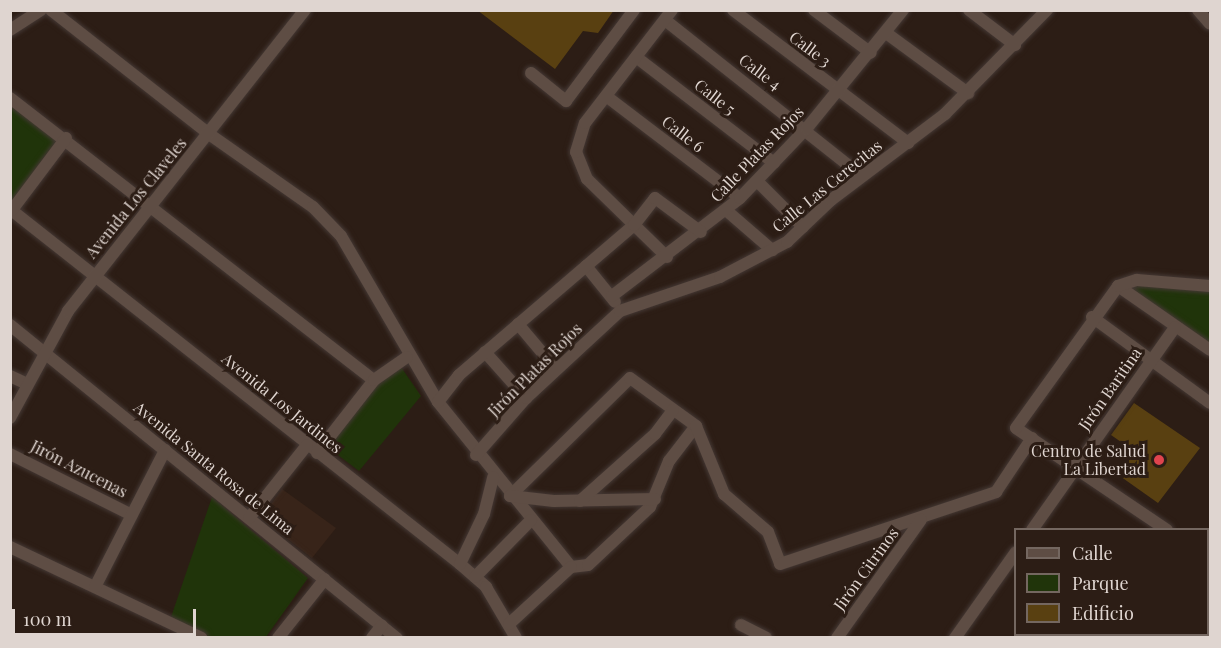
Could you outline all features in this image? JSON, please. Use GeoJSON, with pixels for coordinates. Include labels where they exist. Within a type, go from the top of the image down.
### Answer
{"type":"FeatureCollection","features":[{"type":"Feature","properties":{"kind":"street"},"geometry":{"type":"LineString","coordinates":[[10,30],[41,10]]}},
{"type":"Feature","properties":{"kind":"street"},"geometry":{"type":"LineString","coordinates":[[51,10],[209,135],[313,207],[341,236],[407,357],[438,402],[493,477],[571,567]]}},
{"type":"Feature","properties":{"kind":"street","name":"Avenida Los Claveles"},"geometry":{"type":"LineString","coordinates":[[10,418],[44,350],[96,275],[209,135],[305,10]]}},
{"type":"Feature","properties":{"kind":"street"},"geometry":{"type":"LineString","coordinates":[[531,73],[566,101],[634,10]]}},
{"type":"Feature","properties":{"kind":"street","name":"Calle 3"},"geometry":{"type":"LineString","coordinates":[[733,10],[908,142]]}},
{"type":"Feature","properties":{"kind":"street"},"geometry":{"type":"LineString","coordinates":[[814,10],[871,53]]}},
{"type":"Feature","properties":{"kind":"street"},"geometry":{"type":"LineString","coordinates":[[969,10],[1014,45]]}},
{"type":"Feature","properties":{"kind":"street","name":"Calle Las Cerecitas"},"geometry":{"type":"LineString","coordinates":[[620,311],[720,277],[772,250],[968,93],[1047,10]]}},
{"type":"Feature","properties":{"kind":"street"},"geometry":{"type":"LineString","coordinates":[[1198,10],[1210,24]]}},
{"type":"Feature","properties":{"kind":"street","name":"Calle Platas Rojos"},"geometry":{"type":"LineString","coordinates":[[612,296],[700,232],[740,198],[774,164],[839,91],[886,33],[898,12]]}},
{"type":"Feature","properties":{"kind":"street"},"geometry":{"type":"LineString","coordinates":[[667,257],[587,179],[576,152],[585,123],[668,15]]}},
{"type":"Feature","properties":{"kind":"street","name":"Calle 4"},"geometry":{"type":"LineString","coordinates":[[668,15],[807,128],[862,176]]}},
{"type":"Feature","properties":{"kind":"street"},"geometry":{"type":"LineString","coordinates":[[886,33],[968,93]]}},
{"type":"Feature","properties":{"kind":"street","name":"Calle 5"},"geometry":{"type":"LineString","coordinates":[[636,57],[774,164]]}},
{"type":"Feature","properties":{"kind":"street","name":"Calle 6"},"geometry":{"type":"LineString","coordinates":[[606,96],[740,198]]}},
{"type":"Feature","properties":{"kind":"street"},"geometry":{"type":"LineString","coordinates":[[10,98],[152,203],[374,380]]}},
{"type":"Feature","properties":{"kind":"street"},"geometry":{"type":"LineString","coordinates":[[11,209],[66,138]]}},
{"type":"Feature","properties":{"kind":"street"},"geometry":{"type":"LineString","coordinates":[[757,181],[803,227]]}},
{"type":"Feature","properties":{"kind":"street"},"geometry":{"type":"LineString","coordinates":[[438,402],[485,352],[634,225],[655,198],[700,232]]}},
{"type":"Feature","properties":{"kind":"street","name":"Avenida Los Jardines"},"geometry":{"type":"LineString","coordinates":[[11,209],[460,564],[475,577],[509,624],[516,638]]}},
{"type":"Feature","properties":{"kind":"street"},"geometry":{"type":"LineString","coordinates":[[727,210],[772,250]]}},
{"type":"Feature","properties":{"kind":"street"},"geometry":{"type":"LineString","coordinates":[[586,267],[612,296],[620,311]]}},
{"type":"Feature","properties":{"kind":"street"},"geometry":{"type":"LineString","coordinates":[[1164,528],[1077,465],[1016,428],[1092,317],[1118,286],[1137,280],[1210,286]]}},
{"type":"Feature","properties":{"kind":"street"},"geometry":{"type":"LineString","coordinates":[[1118,286],[1210,350]]}},
{"type":"Feature","properties":{"kind":"street","name":"Jirón Platas Rojos"},"geometry":{"type":"LineString","coordinates":[[476,455],[526,398],[620,311]]}},
{"type":"Feature","properties":{"kind":"street"},"geometry":{"type":"LineString","coordinates":[[1092,317],[1210,403]]}},
{"type":"Feature","properties":{"kind":"street"},"geometry":{"type":"LineString","coordinates":[[518,324],[556,369]]}},
{"type":"Feature","properties":{"kind":"street","name":"Avenida Santa Rosa de Lima"},"geometry":{"type":"LineString","coordinates":[[10,325],[44,350],[397,638]]}},
{"type":"Feature","properties":{"kind":"street","name":"Jirón Baritina"},"geometry":{"type":"LineString","coordinates":[[1033,528],[1150,359],[1175,327]]}},
{"type":"Feature","properties":{"kind":"street"},"geometry":{"type":"LineString","coordinates":[[485,352],[526,398]]}},
{"type":"Feature","properties":{"kind":"street"},"geometry":{"type":"LineString","coordinates":[[317,453],[374,380],[407,357]]}},
{"type":"Feature","properties":{"kind":"street"},"geometry":{"type":"LineString","coordinates":[[10,376],[27,384]]}},
{"type":"Feature","properties":{"kind":"street"},"geometry":{"type":"LineString","coordinates":[[510,496],[630,378],[696,426],[724,494],[768,532],[780,564],[921,520],[996,492],[1032,438]]}},
{"type":"Feature","properties":{"kind":"street"},"geometry":{"type":"LineString","coordinates":[[580,501],[655,434],[673,410]]}},
{"type":"Feature","properties":{"kind":"street"},"geometry":{"type":"LineString","coordinates":[[509,624],[571,567],[588,565],[655,499],[669,461],[696,426]]}},
{"type":"Feature","properties":{"kind":"street"},"geometry":{"type":"LineString","coordinates":[[249,518],[307,445]]}},
{"type":"Feature","properties":{"kind":"street"},"geometry":{"type":"LineString","coordinates":[[95,587],[165,450]]}},
{"type":"Feature","properties":{"kind":"street","name":"Jirón Azucenas"},"geometry":{"type":"LineString","coordinates":[[10,454],[132,514]]}},
{"type":"Feature","properties":{"kind":"street"},"geometry":{"type":"LineString","coordinates":[[460,564],[484,514],[493,477]]}},
{"type":"Feature","properties":{"kind":"street"},"geometry":{"type":"LineString","coordinates":[[510,496],[580,501],[655,499]]}},
{"type":"Feature","properties":{"kind":"street"},"geometry":{"type":"LineString","coordinates":[[475,577],[531,520]]}},
{"type":"Feature","properties":{"kind":"street","name":"Jirón Citrinos"},"geometry":{"type":"LineString","coordinates":[[837,638],[921,520]]}},
{"type":"Feature","properties":{"kind":"street"},"geometry":{"type":"LineString","coordinates":[[10,547],[202,638]]}},
{"type":"Feature","properties":{"kind":"street"},"geometry":{"type":"LineString","coordinates":[[955,638],[1014,555]]}},
{"type":"Feature","properties":{"kind":"street"},"geometry":{"type":"LineString","coordinates":[[278,638],[325,579]]}},
{"type":"Feature","properties":{"kind":"street"},"geometry":{"type":"LineString","coordinates":[[372,638],[382,625]]}},
{"type":"Feature","properties":{"kind":"street"},"geometry":{"type":"LineString","coordinates":[[741,625],[766,638]]}},
{"type":"Feature","properties":{"kind":"shaded area"},"geometry":{"type":"Polygon","coordinates":[[[282,489],[336,528],[312,558],[261,518],[282,489]]]}},
{"type":"Feature","properties":{"kind":"green space"},"geometry":{"type":"Polygon","coordinates":[[[10,101],[59,139],[11,202],[10,202],[10,101]]]}},
{"type":"Feature","properties":{"kind":"green space"},"geometry":{"type":"Polygon","coordinates":[[[1134,284],[1210,288],[1210,346],[1129,288],[1134,284]]]}},
{"type":"Feature","properties":{"kind":"green space"},"geometry":{"type":"Polygon","coordinates":[[[399,364],[421,396],[359,471],[326,446],[377,381],[399,364]]]}},
{"type":"Feature","properties":{"kind":"green space"},"geometry":{"type":"Polygon","coordinates":[[[212,497],[308,578],[266,637],[206,637],[170,620],[212,497]]]}},
{"type":"Feature","properties":{"kind":"building"},"geometry":{"type":"Polygon","coordinates":[[[477,10],[614,10],[598,33],[583,31],[555,69],[477,10]]]}},
{"type":"Feature","properties":{"kind":"building","name":"Centro de Salud La Libertad"},"geometry":{"type":"Polygon","coordinates":[[[1134,403],[1200,448],[1158,503],[1117,474],[1134,451],[1111,435],[1134,403]]]}},
{"type":"Feature","properties":{"kind":"place","name":"Centro de Salud La Libertad"},"geometry":{"type":"Point","coordinates":[1159,460]}}]}
